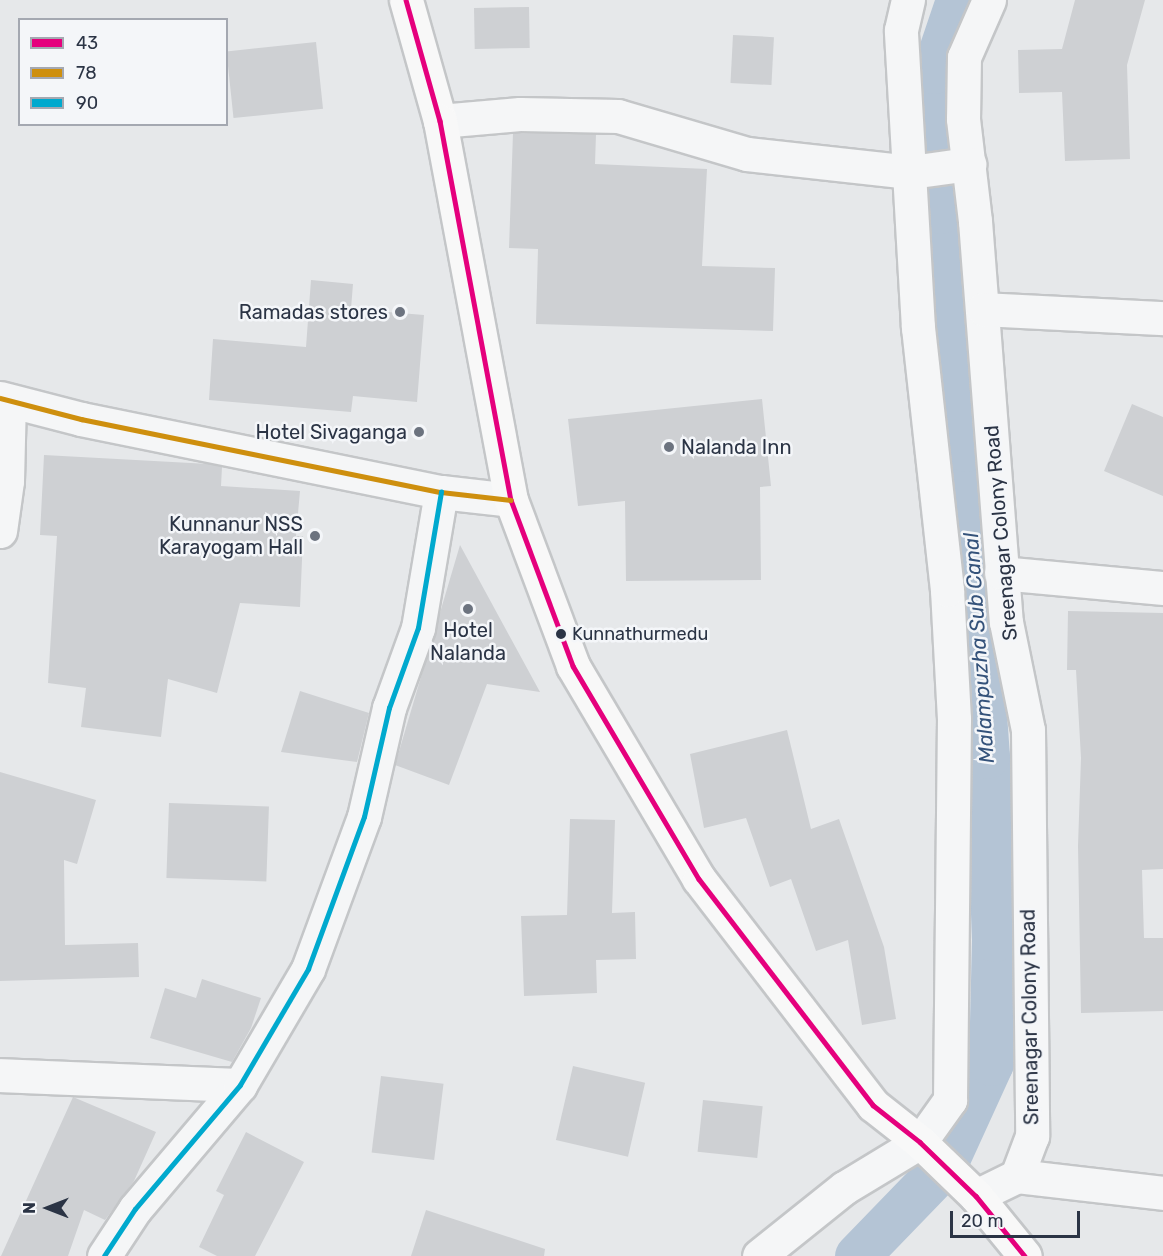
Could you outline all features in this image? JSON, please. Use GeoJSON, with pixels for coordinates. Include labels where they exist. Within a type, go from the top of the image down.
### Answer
{"type":"FeatureCollection","features":[{"type":"Feature","properties":{"kind":"main road"},"geometry":{"type":"LineString","coordinates":[[406,0],[440,121],[511,500],[573,666],[699,879],[873,1105],[920,1142],[976,1196],[1025,1256]]}},
{"type":"Feature","properties":{"kind":"street"},"geometry":{"type":"LineString","coordinates":[[759,1256],[844,1188],[920,1142],[950,1100],[954,719],[947,590],[918,328],[901,30],[908,0]]}},
{"type":"Feature","properties":{"kind":"street","name":"Sreenagar Colony Road"},"geometry":{"type":"LineString","coordinates":[[989,0],[964,57],[963,119],[983,309],[1006,622],[1028,730],[1032,1136],[1017,1176]]}},
{"type":"Feature","properties":{"kind":"street"},"geometry":{"type":"LineString","coordinates":[[440,121],[520,114],[618,116],[747,154],[910,172],[969,164]]}},
{"type":"Feature","properties":{"kind":"street"},"geometry":{"type":"LineString","coordinates":[[983,309],[1163,318]]}},
{"type":"Feature","properties":{"kind":"street"},"geometry":{"type":"LineString","coordinates":[[0,531],[7,481],[5,399],[81,419],[441,492],[511,500]]}},
{"type":"Feature","properties":{"kind":"street"},"geometry":{"type":"LineString","coordinates":[[104,1256],[135,1209],[240,1085],[308,969],[364,817],[389,708],[418,628],[441,492]]}},
{"type":"Feature","properties":{"kind":"street"},"geometry":{"type":"LineString","coordinates":[[1001,573],[1163,588]]}},
{"type":"Feature","properties":{"kind":"street"},"geometry":{"type":"LineString","coordinates":[[0,1075],[240,1085]]}},
{"type":"Feature","properties":{"kind":"street"},"geometry":{"type":"LineString","coordinates":[[976,1196],[1017,1176],[1163,1193]]}},
{"type":"Feature","properties":{"kind":"building"},"geometry":{"type":"Polygon","coordinates":[[[1075,0],[1145,0],[1127,65],[1130,159],[1065,161],[1062,92],[1019,93],[1018,50],[1062,49],[1075,0]]]}},
{"type":"Feature","properties":{"kind":"building"},"geometry":{"type":"Polygon","coordinates":[[[529,7],[530,48],[475,49],[474,8],[529,7]]]}},
{"type":"Feature","properties":{"kind":"building"},"geometry":{"type":"Polygon","coordinates":[[[733,35],[774,37],[771,85],[730,83],[733,35]]]}},
{"type":"Feature","properties":{"kind":"building"},"geometry":{"type":"Polygon","coordinates":[[[316,42],[323,109],[233,118],[228,51],[316,42]]]}},
{"type":"Feature","properties":{"kind":"building"},"geometry":{"type":"Polygon","coordinates":[[[513,133],[596,134],[595,164],[707,169],[702,266],[775,268],[773,331],[536,324],[538,249],[509,248],[513,133]]]}},
{"type":"Feature","properties":{"kind":"building"},"geometry":{"type":"Polygon","coordinates":[[[311,280],[353,284],[351,309],[424,315],[417,402],[353,396],[351,412],[209,400],[213,339],[306,347],[311,280]]]}},
{"type":"Feature","properties":{"kind":"building"},"geometry":{"type":"Polygon","coordinates":[[[762,399],[771,486],[760,487],[761,580],[626,581],[625,501],[578,506],[568,419],[762,399]]]}},
{"type":"Feature","properties":{"kind":"building"},"geometry":{"type":"Polygon","coordinates":[[[1132,404],[1163,417],[1163,496],[1104,471],[1132,404]]]}},
{"type":"Feature","properties":{"kind":"building"},"geometry":{"type":"Polygon","coordinates":[[[44,455],[209,464],[222,467],[221,486],[300,491],[296,536],[303,536],[300,607],[240,603],[217,693],[168,679],[161,737],[81,727],[86,688],[48,683],[57,536],[40,535],[44,455]]]}},
{"type":"Feature","properties":{"kind":"building"},"geometry":{"type":"Polygon","coordinates":[[[460,545],[540,692],[487,684],[449,785],[395,765],[460,545]]]}},
{"type":"Feature","properties":{"kind":"building"},"geometry":{"type":"Polygon","coordinates":[[[1068,611],[1163,613],[1163,869],[1142,870],[1144,938],[1163,938],[1163,1011],[1081,1013],[1078,846],[1081,758],[1076,670],[1067,670],[1068,611]]]}},
{"type":"Feature","properties":{"kind":"building"},"geometry":{"type":"Polygon","coordinates":[[[300,691],[369,713],[357,762],[281,752],[300,691]]]}},
{"type":"Feature","properties":{"kind":"building"},"geometry":{"type":"Polygon","coordinates":[[[787,730],[811,829],[839,819],[884,947],[896,1019],[862,1025],[848,940],[816,951],[791,879],[770,887],[746,818],[704,828],[690,754],[787,730]]]}},
{"type":"Feature","properties":{"kind":"building"},"geometry":{"type":"Polygon","coordinates":[[[0,772],[96,800],[77,864],[64,860],[65,945],[138,943],[139,977],[0,981],[0,772]]]}},
{"type":"Feature","properties":{"kind":"building"},"geometry":{"type":"Polygon","coordinates":[[[169,803],[269,806],[266,881],[166,878],[169,803]]]}},
{"type":"Feature","properties":{"kind":"building"},"geometry":{"type":"Polygon","coordinates":[[[570,819],[615,820],[612,913],[635,912],[636,959],[596,960],[597,993],[524,996],[521,916],[567,915],[570,819]]]}},
{"type":"Feature","properties":{"kind":"building"},"geometry":{"type":"Polygon","coordinates":[[[202,979],[261,998],[251,1028],[232,1062],[150,1038],[165,988],[196,998],[202,979]]]}},
{"type":"Feature","properties":{"kind":"building"},"geometry":{"type":"Polygon","coordinates":[[[573,1066],[645,1083],[628,1157],[556,1140],[573,1066]]]}},
{"type":"Feature","properties":{"kind":"building"},"geometry":{"type":"Polygon","coordinates":[[[381,1076],[444,1084],[434,1160],[372,1152],[381,1076]]]}},
{"type":"Feature","properties":{"kind":"building"},"geometry":{"type":"Polygon","coordinates":[[[73,1097],[156,1132],[134,1181],[105,1220],[84,1210],[68,1256],[1,1256],[73,1097]]]}},
{"type":"Feature","properties":{"kind":"building"},"geometry":{"type":"Polygon","coordinates":[[[703,1100],[763,1106],[757,1158],[698,1152],[703,1100]]]}},
{"type":"Feature","properties":{"kind":"building"},"geometry":{"type":"Polygon","coordinates":[[[246,1132],[304,1162],[255,1256],[217,1256],[199,1247],[224,1195],[216,1191],[246,1132]]]}},
{"type":"Feature","properties":{"kind":"building"},"geometry":{"type":"Polygon","coordinates":[[[426,1210],[545,1249],[544,1256],[411,1256],[426,1210]]]}},
{"type":"Feature","properties":{"kind":"waterway","name":"Malampuzha Sub Canal"},"geometry":{"type":"LineString","coordinates":[[857,1256],[944,1166],[991,1063],[994,939],[987,756],[965,449],[941,211],[934,71],[958,0]]}},
{"type":"Feature","properties":{"kind":"transit line","name":"43"},"geometry":{"type":"LineString","coordinates":[[406,0],[440,121],[511,500],[573,666],[699,879],[873,1105],[920,1142],[976,1196],[1025,1256]]}},
{"type":"Feature","properties":{"kind":"transit line","name":"78"},"geometry":{"type":"LineString","coordinates":[[0,398],[81,419],[441,492],[511,500]]}},
{"type":"Feature","properties":{"kind":"transit line","name":"90"},"geometry":{"type":"LineString","coordinates":[[104,1256],[135,1209],[240,1085],[308,969],[364,817],[389,708],[418,628],[441,492]]}},
{"type":"Feature","properties":{"kind":"place","name":"Ramadas stores"},"geometry":{"type":"Point","coordinates":[400,312]}},
{"type":"Feature","properties":{"kind":"place","name":"Hotel Sivaganga"},"geometry":{"type":"Point","coordinates":[419,432]}},
{"type":"Feature","properties":{"kind":"place","name":"Nalanda Inn"},"geometry":{"type":"Point","coordinates":[669,447]}},
{"type":"Feature","properties":{"kind":"place","name":"Kunnanur NSS Karayogam Hall"},"geometry":{"type":"Point","coordinates":[315,536]}},
{"type":"Feature","properties":{"kind":"place","name":"Hotel Nalanda"},"geometry":{"type":"Point","coordinates":[468,609]}},
{"type":"Feature","properties":{"kind":"place","name":"Kunnathurmedu"},"geometry":{"type":"Point","coordinates":[561,634]}}]}
